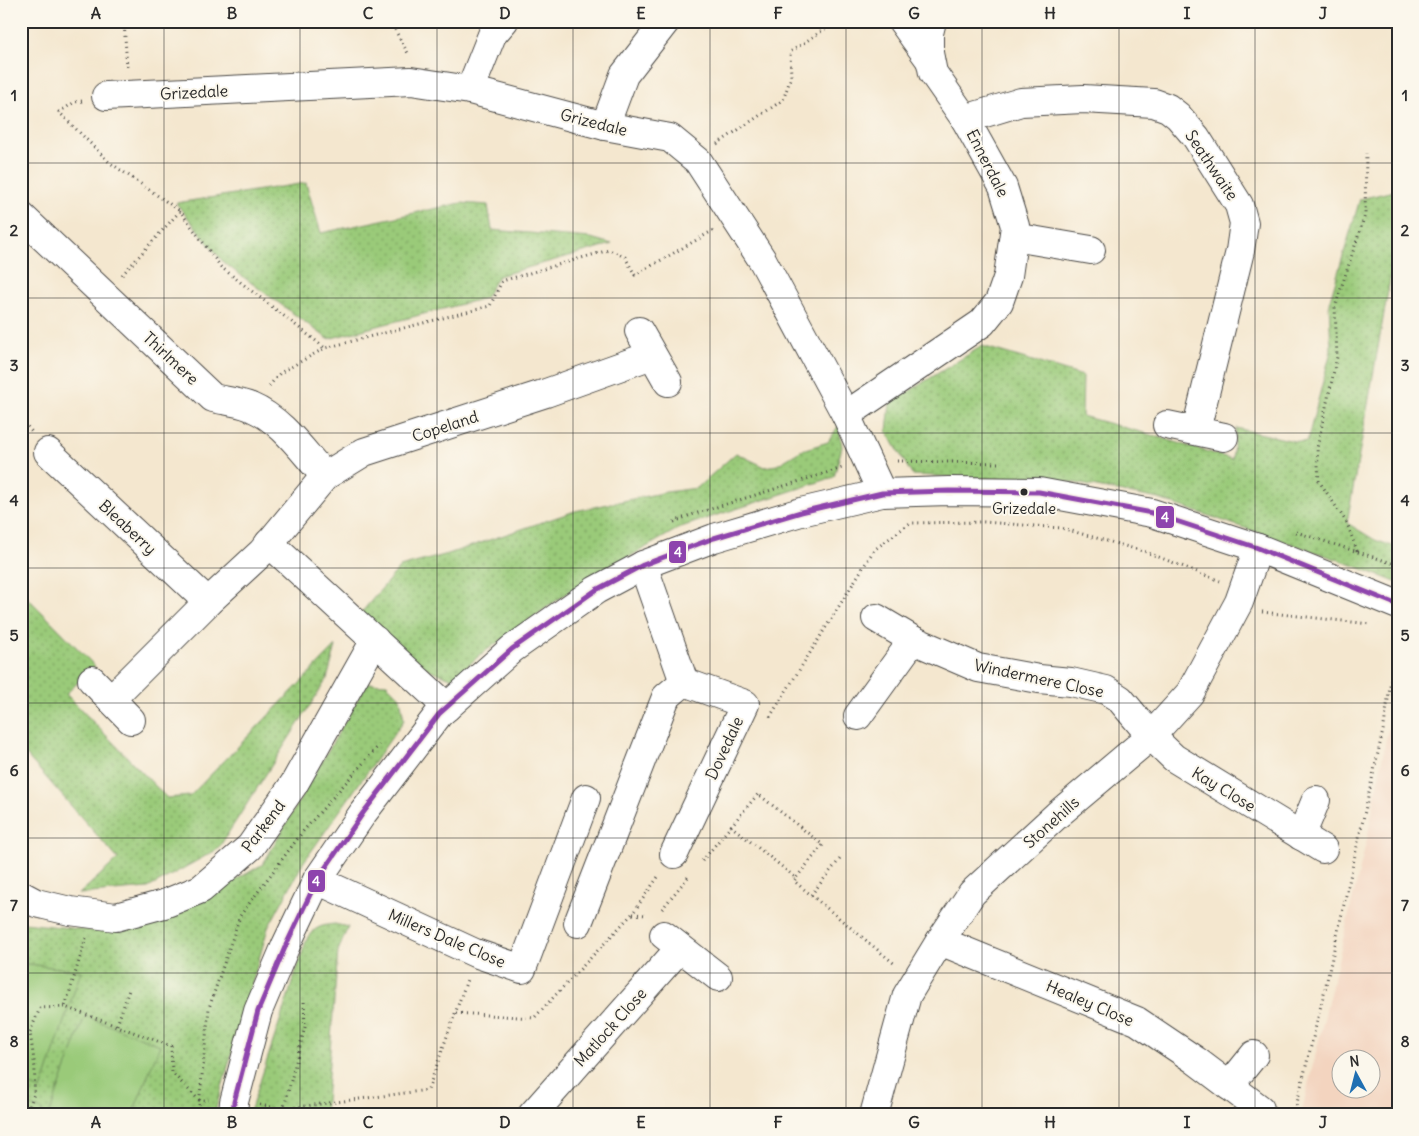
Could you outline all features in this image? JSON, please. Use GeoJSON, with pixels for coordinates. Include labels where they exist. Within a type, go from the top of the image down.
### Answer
{"type":"FeatureCollection","features":[{"type":"Feature","properties":{"kind":"street"},"geometry":{"type":"LineString","coordinates":[[470,90],[492,35],[504,21]]}},
{"type":"Feature","properties":{"kind":"street"},"geometry":{"type":"LineString","coordinates":[[605,126],[624,75],[666,21]]}},
{"type":"Feature","properties":{"kind":"street"},"geometry":{"type":"LineString","coordinates":[[902,21],[930,60]]}},
{"type":"Feature","properties":{"kind":"street","name":"Ennerdale"},"geometry":{"type":"LineString","coordinates":[[846,415],[982,323],[999,302],[1008,276],[1016,226],[1003,187],[965,119],[933,73],[930,60],[929,33],[932,21]]}},
{"type":"Feature","properties":{"kind":"street","name":"Grizedale"},"geometry":{"type":"LineString","coordinates":[[117,95],[411,81],[470,90],[605,126],[670,138],[695,159],[736,217],[763,261],[846,415],[882,493]]}},
{"type":"Feature","properties":{"kind":"street","name":"Seathwaite"},"geometry":{"type":"LineString","coordinates":[[965,119],[1021,102],[1083,99],[1154,103],[1168,108],[1178,116],[1196,137],[1239,205],[1244,223],[1240,251],[1196,430]]}},
{"type":"Feature","properties":{"kind":"street","name":"Thirlmere"},"geometry":{"type":"LineString","coordinates":[[23,221],[214,398],[249,406],[265,414],[288,435],[325,476]]}},
{"type":"Feature","properties":{"kind":"street"},"geometry":{"type":"LineString","coordinates":[[1014,237],[1091,250]]}},
{"type":"Feature","properties":{"kind":"street"},"geometry":{"type":"LineString","coordinates":[[639,331],[668,382]]}},
{"type":"Feature","properties":{"kind":"street","name":"Copeland"},"geometry":{"type":"LineString","coordinates":[[111,699],[269,544],[325,476],[364,452],[546,393],[652,356]]}},
{"type":"Feature","properties":{"kind":"street"},"geometry":{"type":"LineString","coordinates":[[1167,425],[1224,437]]}},
{"type":"Feature","properties":{"kind":"street","name":"Bleaberry"},"geometry":{"type":"LineString","coordinates":[[48,452],[208,602]]}},
{"type":"Feature","properties":{"kind":"street"},"geometry":{"type":"LineString","coordinates":[[234,1108],[258,1011],[286,945],[317,880],[363,813],[438,714],[512,648],[596,590],[643,565],[714,538],[800,512],[882,493],[949,491],[1039,492],[1152,513],[1258,548],[1398,605]]}},
{"type":"Feature","properties":{"kind":"street"},"geometry":{"type":"LineString","coordinates":[[269,544],[446,707]]}},
{"type":"Feature","properties":{"kind":"street","name":"Stonehills"},"geometry":{"type":"LineString","coordinates":[[874,1115],[908,995],[940,940],[972,893],[1057,816],[1150,736],[1190,694],[1240,598],[1258,548]]}},
{"type":"Feature","properties":{"kind":"street"},"geometry":{"type":"LineString","coordinates":[[578,923],[666,697],[684,682],[643,565]]}},
{"type":"Feature","properties":{"kind":"street","name":"Windermere Close"},"geometry":{"type":"LineString","coordinates":[[876,618],[913,640],[978,668],[1039,679],[1072,682],[1106,690],[1120,700],[1150,736]]}},
{"type":"Feature","properties":{"kind":"street","name":"Parkend"},"geometry":{"type":"LineString","coordinates":[[21,895],[36,903],[70,911],[116,916],[164,904],[201,889],[250,847],[294,784],[374,640]]}},
{"type":"Feature","properties":{"kind":"street"},"geometry":{"type":"LineString","coordinates":[[858,716],[913,640]]}},
{"type":"Feature","properties":{"kind":"street"},"geometry":{"type":"LineString","coordinates":[[92,680],[131,720]]}},
{"type":"Feature","properties":{"kind":"street","name":"Dovedale"},"geometry":{"type":"LineString","coordinates":[[684,682],[745,704],[684,862]]}},
{"type":"Feature","properties":{"kind":"street","name":"Kay Close"},"geometry":{"type":"LineString","coordinates":[[1150,736],[1174,758],[1312,843],[1316,800]]}},
{"type":"Feature","properties":{"kind":"street","name":"Millers Dale Close"},"geometry":{"type":"LineString","coordinates":[[317,880],[476,953],[522,969],[586,798]]}},
{"type":"Feature","properties":{"kind":"street"},"geometry":{"type":"LineString","coordinates":[[667,933],[718,977]]}},
{"type":"Feature","properties":{"kind":"street","name":"Matlock Close"},"geometry":{"type":"LineString","coordinates":[[541,1112],[667,933]]}},
{"type":"Feature","properties":{"kind":"street","name":"Healey Close"},"geometry":{"type":"LineString","coordinates":[[940,940],[1137,1021],[1260,1109]]}},
{"type":"Feature","properties":{"kind":"street"},"geometry":{"type":"LineString","coordinates":[[1229,1086],[1254,1055]]}},
{"type":"Feature","properties":{"kind":"path"},"geometry":{"type":"LineString","coordinates":[[124,21],[117,95],[75,102],[59,112],[109,162],[180,211],[221,268],[324,348]]}},
{"type":"Feature","properties":{"kind":"path"},"geometry":{"type":"LineString","coordinates":[[695,159],[783,100],[791,77],[790,52],[837,21]]}},
{"type":"Feature","properties":{"kind":"path"},"geometry":{"type":"LineString","coordinates":[[1357,552],[1347,523],[1319,481],[1317,448],[1337,357],[1335,307],[1365,215],[1366,153]]}},
{"type":"Feature","properties":{"kind":"path"},"geometry":{"type":"LineString","coordinates":[[104,295],[180,211]]}},
{"type":"Feature","properties":{"kind":"path"},"geometry":{"type":"LineString","coordinates":[[249,406],[280,373],[324,348],[490,306],[502,281],[609,250],[625,258],[635,275],[736,217]]}},
{"type":"Feature","properties":{"kind":"path"},"geometry":{"type":"LineString","coordinates":[[769,718],[874,550],[910,524],[984,522],[1061,528],[1146,552],[1214,579],[1240,598],[1379,625]]}},
{"type":"Feature","properties":{"kind":"path"},"geometry":{"type":"LineString","coordinates":[[1294,1115],[1325,990],[1384,726],[1398,630]]}},
{"type":"Feature","properties":{"kind":"path"},"geometry":{"type":"LineString","coordinates":[[700,863],[758,794],[823,845],[794,881],[915,981]]}},
{"type":"Feature","properties":{"kind":"path"},"geometry":{"type":"LineString","coordinates":[[731,826],[796,878]]}},
{"type":"Feature","properties":{"kind":"path"},"geometry":{"type":"LineString","coordinates":[[811,895],[840,859]]}},
{"type":"Feature","properties":{"kind":"path"},"geometry":{"type":"LineString","coordinates":[[667,933],[684,862]]}},
{"type":"Feature","properties":{"kind":"path"},"geometry":{"type":"LineString","coordinates":[[456,1013],[534,1018],[684,862]]}},
{"type":"Feature","properties":{"kind":"path"},"geometry":{"type":"LineString","coordinates":[[65,1007],[93,914]]}},
{"type":"Feature","properties":{"kind":"path"},"geometry":{"type":"LineString","coordinates":[[26,1115],[34,1094],[35,1068],[30,1032],[40,1008],[65,1007],[171,1046],[172,1073],[199,1100],[234,1108],[282,1109],[428,1090],[467,981]]}},
{"type":"Feature","properties":{"kind":"path"},"geometry":{"type":"LineString","coordinates":[[117,1025],[129,990]]}},
{"type":"Feature","properties":{"kind":"path"},"geometry":{"type":"LineString","coordinates":[[282,1115],[282,1109],[305,1027],[304,1000]]}},
{"type":"Feature","properties":{"kind":"shaded area"},"geometry":{"type":"Polygon","coordinates":[[[1398,677],[1398,1115],[1301,1115],[1367,839],[1398,677]]]}},
{"type":"Feature","properties":{"kind":"green space"},"geometry":{"type":"Polygon","coordinates":[[[306,183],[321,233],[461,203],[488,205],[492,230],[591,238],[612,244],[498,276],[485,298],[328,339],[224,263],[176,203],[306,183]]]}},
{"type":"Feature","properties":{"kind":"green space"},"geometry":{"type":"Polygon","coordinates":[[[1398,190],[1398,234],[1347,523],[1375,540],[1398,548],[1398,583],[1342,561],[1159,499],[1071,482],[912,475],[887,431],[890,403],[982,346],[1083,376],[1082,416],[1232,459],[1236,428],[1294,441],[1307,442],[1331,351],[1329,303],[1360,199],[1398,190]]]}},
{"type":"Feature","properties":{"kind":"green space"},"geometry":{"type":"Polygon","coordinates":[[[839,425],[842,447],[834,477],[681,527],[567,593],[480,655],[453,679],[411,662],[360,614],[400,567],[448,554],[575,511],[666,492],[697,488],[736,453],[765,467],[777,465],[802,450],[828,442],[839,425]]]}},
{"type":"Feature","properties":{"kind":"green space"},"geometry":{"type":"Polygon","coordinates":[[[21,591],[95,666],[66,694],[167,798],[190,796],[336,646],[327,679],[218,849],[148,888],[79,894],[118,859],[21,749],[21,591]]]}},
{"type":"Feature","properties":{"kind":"green space"},"geometry":{"type":"Polygon","coordinates":[[[367,683],[387,684],[400,697],[404,720],[303,863],[268,928],[214,1115],[21,1115],[21,921],[24,923],[97,931],[193,905],[263,864],[367,683]]]}},
{"type":"Feature","properties":{"kind":"green space"},"geometry":{"type":"Polygon","coordinates":[[[335,924],[348,927],[338,951],[325,1114],[249,1115],[307,938],[319,927],[335,924]]]}},
{"type":"Feature","properties":{"kind":"green space"},"geometry":{"type":"Polygon","coordinates":[[[21,963],[81,971],[41,1090],[21,1082],[21,963]]]}},
{"type":"Feature","properties":{"kind":"green space"},"geometry":{"type":"Polygon","coordinates":[[[85,1016],[160,1045],[132,1115],[49,1115],[85,1016]]]}},
{"type":"Feature","properties":{"kind":"green space"},"geometry":{"type":"Polygon","coordinates":[[[21,1103],[42,1110],[40,1115],[21,1115],[21,1103]]]}},
{"type":"Feature","properties":{"kind":"transit line","name":"4"},"geometry":{"type":"LineString","coordinates":[[233,1115],[234,1102],[258,1011],[286,945],[317,880],[363,813],[439,714],[512,649],[596,590],[643,565],[714,538],[801,512],[882,493],[949,491],[1039,492],[1152,513],[1258,548],[1398,605]]}},
{"type":"Feature","properties":{"kind":"place","name":"Grizedale"},"geometry":{"type":"Point","coordinates":[1024,492]}}]}
